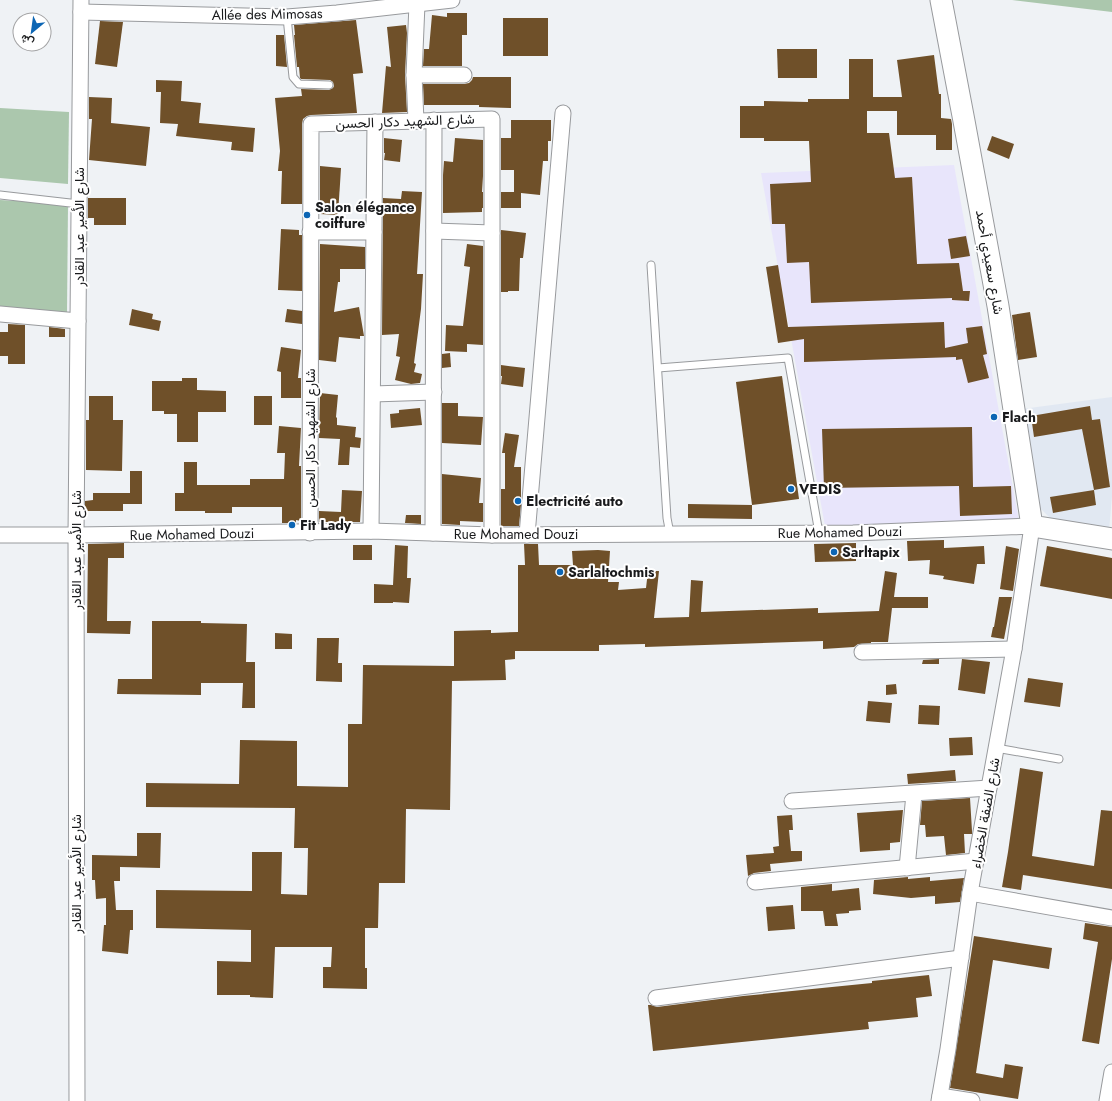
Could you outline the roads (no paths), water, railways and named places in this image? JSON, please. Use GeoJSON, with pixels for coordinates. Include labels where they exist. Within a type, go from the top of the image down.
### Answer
{"type":"FeatureCollection","features":[{"type":"Feature","properties":{"kind":"street","name":"Allée des Mimosas"},"geometry":{"type":"LineString","coordinates":[[81,6],[287,17],[452,0]]}},
{"type":"Feature","properties":{"kind":"street","name":"شارع سعيدي أحمد"},"geometry":{"type":"LineString","coordinates":[[941,0],[998,306],[1032,526]]}},
{"type":"Feature","properties":{"kind":"street"},"geometry":{"type":"LineString","coordinates":[[416,121],[414,75],[417,4]]}},
{"type":"Feature","properties":{"kind":"street","name":"شارع الأمير عبد القادر"},"geometry":{"type":"LineString","coordinates":[[77,1101],[76,535],[81,6]]}},
{"type":"Feature","properties":{"kind":"street"},"geometry":{"type":"LineString","coordinates":[[414,75],[464,75]]}},
{"type":"Feature","properties":{"kind":"street"},"geometry":{"type":"LineString","coordinates":[[528,535],[563,113]]}},
{"type":"Feature","properties":{"kind":"street","name":"شارع الشهيد دكار الحسن"},"geometry":{"type":"LineString","coordinates":[[310,533],[310,124],[492,119],[492,535]]}},
{"type":"Feature","properties":{"kind":"street"},"geometry":{"type":"LineString","coordinates":[[433,533],[434,120]]}},
{"type":"Feature","properties":{"kind":"street"},"geometry":{"type":"LineString","coordinates":[[371,531],[375,122]]}},
{"type":"Feature","properties":{"kind":"street"},"geometry":{"type":"LineString","coordinates":[[434,231],[492,233]]}},
{"type":"Feature","properties":{"kind":"street"},"geometry":{"type":"LineString","coordinates":[[310,232],[374,232]]}},
{"type":"Feature","properties":{"kind":"street"},"geometry":{"type":"LineString","coordinates":[[0,314],[78,321]]}},
{"type":"Feature","properties":{"kind":"street"},"geometry":{"type":"LineString","coordinates":[[373,394],[434,392]]}},
{"type":"Feature","properties":{"kind":"street"},"geometry":{"type":"LineString","coordinates":[[1032,526],[1112,539]]}},
{"type":"Feature","properties":{"kind":"street","name":"Rue Mohamed Douzi"},"geometry":{"type":"LineString","coordinates":[[0,535],[310,533],[371,531],[492,535],[853,533],[1032,526]]}},
{"type":"Feature","properties":{"kind":"street","name":"شارع الضفة الخضراء"},"geometry":{"type":"LineString","coordinates":[[940,1099],[970,893],[1014,649],[1032,526]]}},
{"type":"Feature","properties":{"kind":"street"},"geometry":{"type":"LineString","coordinates":[[862,652],[1014,649]]}},
{"type":"Feature","properties":{"kind":"street"},"geometry":{"type":"LineString","coordinates":[[792,802],[989,788]]}},
{"type":"Feature","properties":{"kind":"street"},"geometry":{"type":"LineString","coordinates":[[907,868],[914,794]]}},
{"type":"Feature","properties":{"kind":"street"},"geometry":{"type":"LineString","coordinates":[[755,882],[976,861]]}},
{"type":"Feature","properties":{"kind":"street"},"geometry":{"type":"LineString","coordinates":[[970,893],[1112,918]]}},
{"type":"Feature","properties":{"kind":"street"},"geometry":{"type":"LineString","coordinates":[[656,998],[961,958]]}},
{"type":"Feature","properties":{"kind":"street"},"geometry":{"type":"LineString","coordinates":[[1107,1101],[1112,1072]]}},
{"type":"Feature","properties":{"kind":"street"},"geometry":{"type":"LineString","coordinates":[[940,1099],[972,1101]]}},
{"type":"Feature","properties":{"kind":"lane"},"geometry":{"type":"LineString","coordinates":[[287,17],[293,77],[299,84],[329,85]]}},
{"type":"Feature","properties":{"kind":"lane"},"geometry":{"type":"LineString","coordinates":[[0,195],[79,204]]}},
{"type":"Feature","properties":{"kind":"lane"},"geometry":{"type":"LineString","coordinates":[[652,265],[667,518],[670,534]]}},
{"type":"Feature","properties":{"kind":"lane"},"geometry":{"type":"LineString","coordinates":[[658,368],[788,358],[819,533]]}},
{"type":"Feature","properties":{"kind":"lane"},"geometry":{"type":"LineString","coordinates":[[996,748],[1059,759]]}},
{"type":"Feature","properties":{"kind":"place","name":"Salon élégance coiffure"},"geometry":{"type":"Point","coordinates":[307,215]}},
{"type":"Feature","properties":{"kind":"place","name":"Flach"},"geometry":{"type":"Point","coordinates":[994,417]}},
{"type":"Feature","properties":{"kind":"place","name":"VEDIS"},"geometry":{"type":"Point","coordinates":[791,489]}},
{"type":"Feature","properties":{"kind":"place","name":"Electricité auto"},"geometry":{"type":"Point","coordinates":[518,501]}},
{"type":"Feature","properties":{"kind":"place","name":"Fit Lady"},"geometry":{"type":"Point","coordinates":[292,525]}},
{"type":"Feature","properties":{"kind":"place","name":"Sarltapix"},"geometry":{"type":"Point","coordinates":[834,552]}},
{"type":"Feature","properties":{"kind":"place","name":"Sarlaltochmis"},"geometry":{"type":"Point","coordinates":[560,572]}}]}
